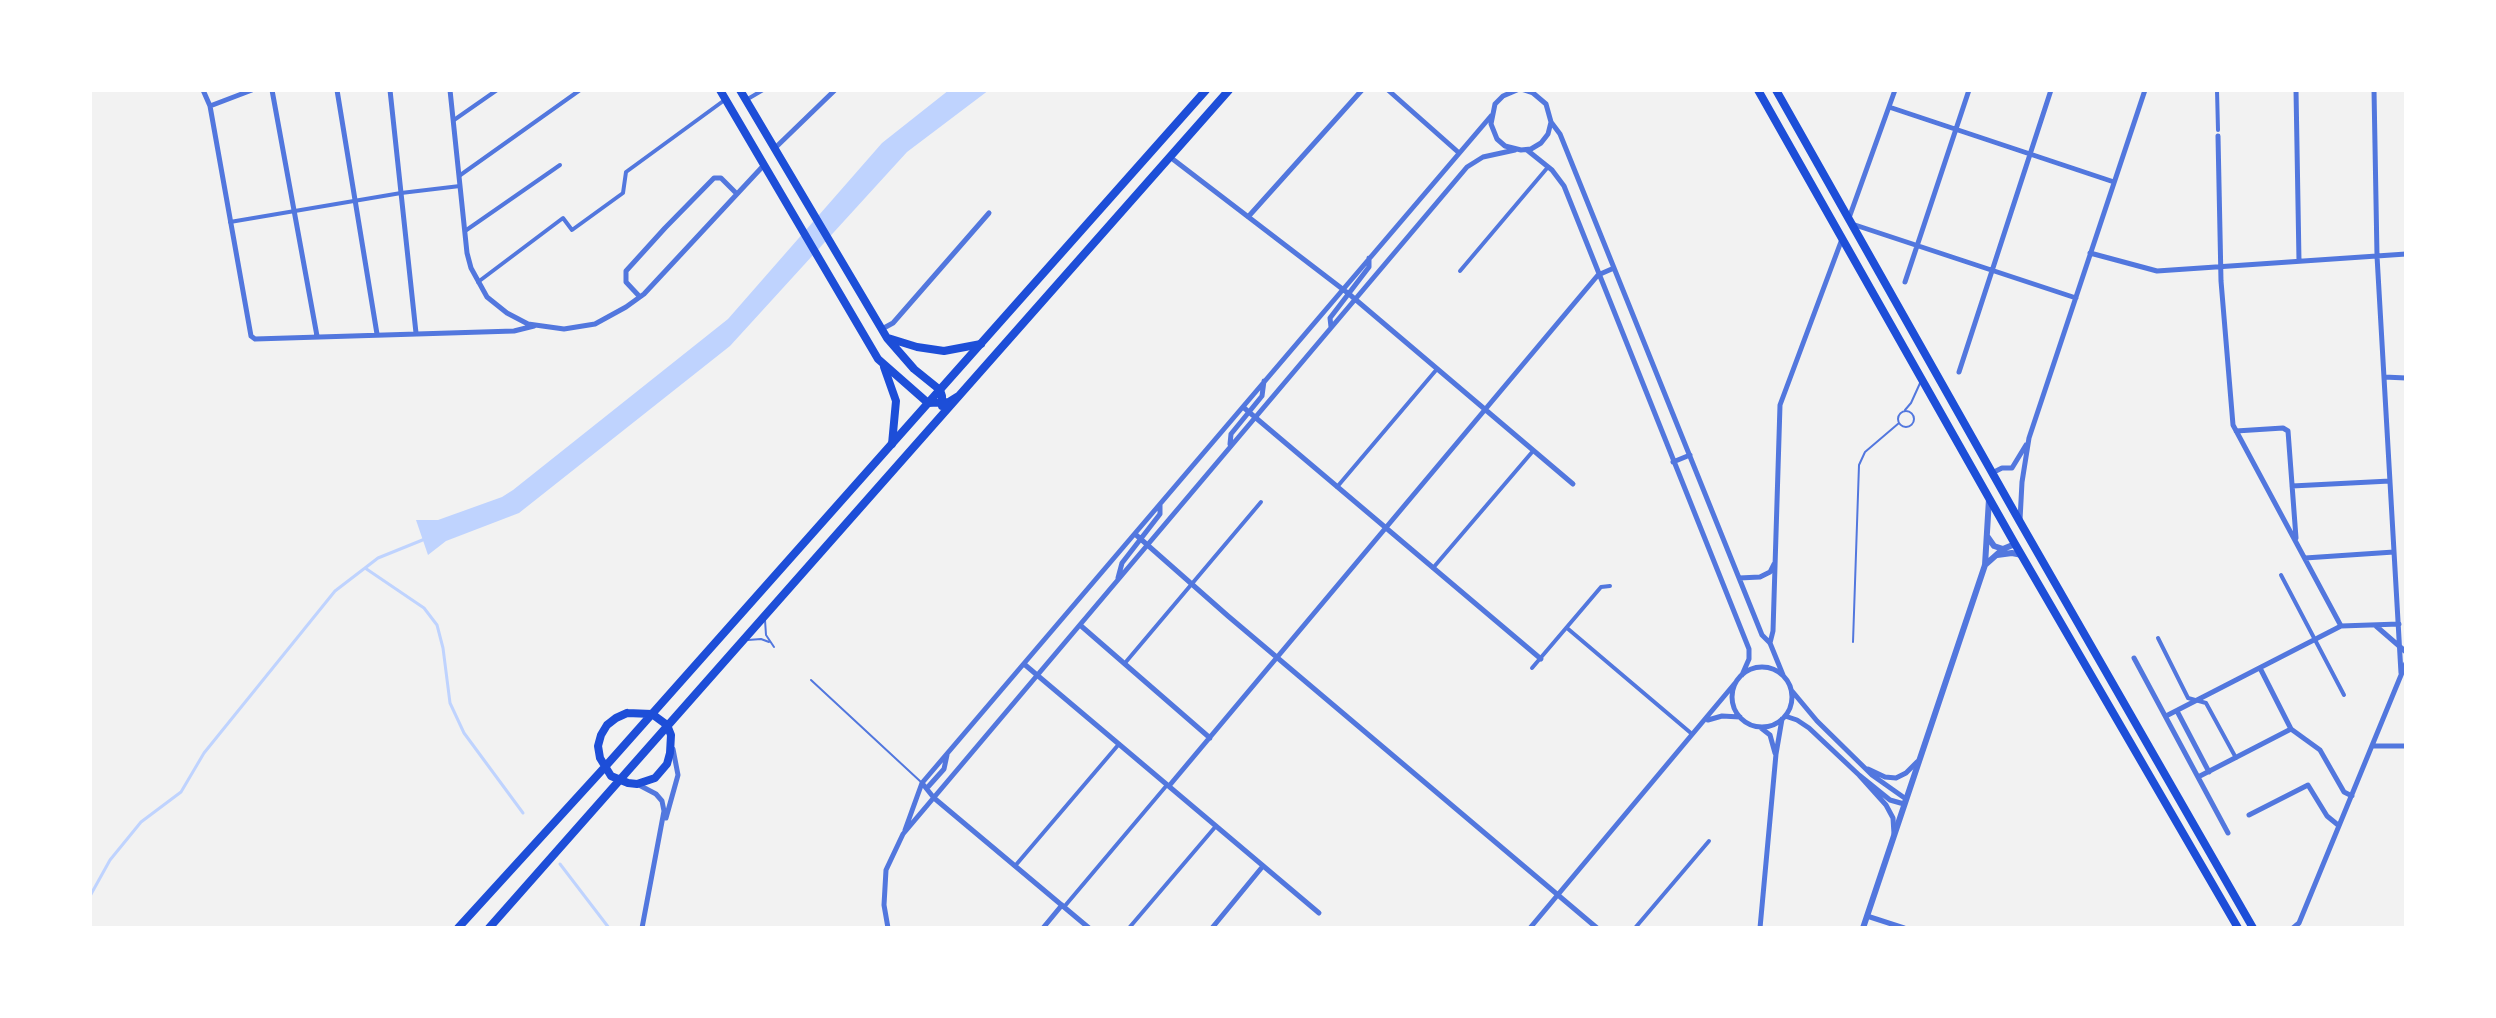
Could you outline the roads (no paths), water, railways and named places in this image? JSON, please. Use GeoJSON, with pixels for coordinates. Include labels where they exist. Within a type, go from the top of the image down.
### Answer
{"type":"FeatureCollection","features":[{"type":"Feature","properties":{"kind":"highway"},"geometry":{"type":"LineString","coordinates":[[458,928],[604,768],[1206,90]]}},
{"type":"Feature","properties":{"kind":"highway"},"geometry":{"type":"LineString","coordinates":[[489,928],[1229,90]]}},
{"type":"Feature","properties":{"kind":"highway"},"geometry":{"type":"LineString","coordinates":[[1758,90],[1989,499],[2180,832],[2238,928]]}},
{"type":"Feature","properties":{"kind":"highway"},"geometry":{"type":"LineString","coordinates":[[1776,90],[2253,928]]}},
{"type":"Feature","properties":{"kind":"highway"},"geometry":{"type":"LineString","coordinates":[[1989,499],[1992,473]]}},
{"type":"Feature","properties":{"kind":"highway"},"geometry":{"type":"LineString","coordinates":[[2015,544],[2020,522]]}},
{"type":"Feature","properties":{"kind":"highway"},"geometry":{"type":"LineString","coordinates":[[627,713],[652,714],[668,725],[671,742],[667,764],[655,778],[637,784],[618,780],[604,768],[598,746],[607,725],[616,717],[627,713]]}},
{"type":"Feature","properties":{"kind":"main road"},"geometry":{"type":"LineString","coordinates":[[720,90],[819,261],[882,363],[896,401],[892,444]]}},
{"type":"Feature","properties":{"kind":"main road"},"geometry":{"type":"LineString","coordinates":[[740,90],[887,338],[914,369],[940,390],[942,403],[938,418]]}},
{"type":"Feature","properties":{"kind":"main road"},"geometry":{"type":"LineString","coordinates":[[887,338],[917,347],[944,351],[981,344]]}},
{"type":"Feature","properties":{"kind":"main road"},"geometry":{"type":"LineString","coordinates":[[882,363],[928,403],[942,403],[957,397]]}},
{"type":"Feature","properties":{"kind":"street"},"geometry":{"type":"LineString","coordinates":[[203,90],[210,106],[251,336],[255,339],[514,331],[536,325]]}},
{"type":"Feature","properties":{"kind":"street"},"geometry":{"type":"LineString","coordinates":[[210,106],[252,90]]}},
{"type":"Feature","properties":{"kind":"street"},"geometry":{"type":"LineString","coordinates":[[272,90],[317,336]]}},
{"type":"Feature","properties":{"kind":"street"},"geometry":{"type":"LineString","coordinates":[[337,90],[377,334]]}},
{"type":"Feature","properties":{"kind":"street"},"geometry":{"type":"LineString","coordinates":[[390,90],[417,333]]}},
{"type":"Feature","properties":{"kind":"street"},"geometry":{"type":"LineString","coordinates":[[450,90],[471,268],[487,297],[507,313],[536,325],[564,329],[595,324],[615,315],[640,297],[764,165]]}},
{"type":"Feature","properties":{"kind":"street"},"geometry":{"type":"LineString","coordinates":[[453,120],[497,90]]}},
{"type":"Feature","properties":{"kind":"street"},"geometry":{"type":"LineString","coordinates":[[459,176],[580,90]]}},
{"type":"Feature","properties":{"kind":"street"},"geometry":{"type":"LineString","coordinates":[[746,100],[763,90]]}},
{"type":"Feature","properties":{"kind":"street"},"geometry":{"type":"LineString","coordinates":[[774,149],[835,90]]}},
{"type":"Feature","properties":{"kind":"street"},"geometry":{"type":"LineString","coordinates":[[1248,217],[1362,90]]}},
{"type":"Feature","properties":{"kind":"street"},"geometry":{"type":"LineString","coordinates":[[1388,90],[1458,152]]}},
{"type":"Feature","properties":{"kind":"street"},"geometry":{"type":"LineString","coordinates":[[1515,150],[1504,146],[1497,139],[1492,130],[1491,116],[1495,104],[1503,93],[1517,90]]}},
{"type":"Feature","properties":{"kind":"street"},"geometry":{"type":"LineString","coordinates":[[1524,90],[1533,93],[1546,104]]}},
{"type":"Feature","properties":{"kind":"street"},"geometry":{"type":"LineString","coordinates":[[1542,90],[1551,122],[1560,134],[1762,635],[1770,643],[1792,691],[1817,721],[1880,783],[1906,799],[1905,802]]}},
{"type":"Feature","properties":{"kind":"street"},"geometry":{"type":"LineString","coordinates":[[1895,90],[1850,221],[2076,298]]}},
{"type":"Feature","properties":{"kind":"street"},"geometry":{"type":"LineString","coordinates":[[1905,282],[1969,90]]}},
{"type":"Feature","properties":{"kind":"street"},"geometry":{"type":"LineString","coordinates":[[1959,372],[2051,90]]}},
{"type":"Feature","properties":{"kind":"street"},"geometry":{"type":"LineString","coordinates":[[2020,522],[2022,483],[2029,438],[2145,90]]}},
{"type":"Feature","properties":{"kind":"street"},"geometry":{"type":"LineString","coordinates":[[2217,90],[2222,266],[2232,418],[2236,431],[2341,626]]}},
{"type":"Feature","properties":{"kind":"street"},"geometry":{"type":"LineString","coordinates":[[2296,90],[2299,261]]}},
{"type":"Feature","properties":{"kind":"street"},"geometry":{"type":"LineString","coordinates":[[2374,90],[2377,256],[2394,552],[2403,651],[2401,673]]}},
{"type":"Feature","properties":{"kind":"street"},"geometry":{"type":"LineString","coordinates":[[477,282],[563,218],[572,230],[623,193],[626,172],[726,99]]}},
{"type":"Feature","properties":{"kind":"street"},"geometry":{"type":"LineString","coordinates":[[1889,107],[2114,182]]}},
{"type":"Feature","properties":{"kind":"street"},"geometry":{"type":"LineString","coordinates":[[888,928],[884,904],[886,870],[903,834],[922,783],[1491,116]]}},
{"type":"Feature","properties":{"kind":"street"},"geometry":{"type":"LineString","coordinates":[[903,834],[1467,167],[1483,157],[1515,150],[1527,150],[1544,139],[1551,122]]}},
{"type":"Feature","properties":{"kind":"street"},"geometry":{"type":"LineString","coordinates":[[1527,150],[1548,167],[1564,186],[1749,649],[1749,659],[1742,675]]}},
{"type":"Feature","properties":{"kind":"street"},"geometry":{"type":"LineString","coordinates":[[1170,157],[1349,294],[1573,484]]}},
{"type":"Feature","properties":{"kind":"street"},"geometry":{"type":"LineString","coordinates":[[465,231],[560,165]]}},
{"type":"Feature","properties":{"kind":"street"},"geometry":{"type":"LineString","coordinates":[[1460,271],[1548,167]]}},
{"type":"Feature","properties":{"kind":"street"},"geometry":{"type":"LineString","coordinates":[[640,297],[626,282],[627,268],[714,178],[721,178],[737,194]]}},
{"type":"Feature","properties":{"kind":"street"},"geometry":{"type":"LineString","coordinates":[[230,222],[354,200],[460,186]]}},
{"type":"Feature","properties":{"kind":"street"},"geometry":{"type":"LineString","coordinates":[[882,329],[893,323],[989,213]]}},
{"type":"Feature","properties":{"kind":"street"},"geometry":{"type":"LineString","coordinates":[[1770,643],[1773,631],[1780,405],[1842,239]]}},
{"type":"Feature","properties":{"kind":"street"},"geometry":{"type":"LineString","coordinates":[[2090,253],[2157,271],[2406,254]]}},
{"type":"Feature","properties":{"kind":"street"},"geometry":{"type":"LineString","coordinates":[[1331,327],[1330,318],[1369,267],[1369,258]]}},
{"type":"Feature","properties":{"kind":"street"},"geometry":{"type":"LineString","coordinates":[[1043,928],[1210,738],[1598,275],[1614,268]]}},
{"type":"Feature","properties":{"kind":"street"},"geometry":{"type":"LineString","coordinates":[[1337,487],[1437,369]]}},
{"type":"Feature","properties":{"kind":"street"},"geometry":{"type":"LineString","coordinates":[[2384,377],[2406,378]]}},
{"type":"Feature","properties":{"kind":"street"},"geometry":{"type":"LineString","coordinates":[[1230,446],[1231,434],[1262,396],[1264,381]]}},
{"type":"Feature","properties":{"kind":"street"},"geometry":{"type":"LineString","coordinates":[[1243,407],[1541,658]]}},
{"type":"Feature","properties":{"kind":"street"},"geometry":{"type":"LineString","coordinates":[[2236,431],[2287,429],[2296,542]]}},
{"type":"Feature","properties":{"kind":"street"},"geometry":{"type":"LineString","coordinates":[[2012,468],[2029,438]]}},
{"type":"Feature","properties":{"kind":"street"},"geometry":{"type":"LineString","coordinates":[[1433,568],[1533,451]]}},
{"type":"Feature","properties":{"kind":"street"},"geometry":{"type":"LineString","coordinates":[[1673,462],[1690,455]]}},
{"type":"Feature","properties":{"kind":"street"},"geometry":{"type":"LineString","coordinates":[[1992,473],[2002,468],[2012,468]]}},
{"type":"Feature","properties":{"kind":"street"},"geometry":{"type":"LineString","coordinates":[[2012,468],[2022,483]]}},
{"type":"Feature","properties":{"kind":"street"},"geometry":{"type":"LineString","coordinates":[[2292,486],[2390,481]]}},
{"type":"Feature","properties":{"kind":"street"},"geometry":{"type":"LineString","coordinates":[[1863,928],[1985,565],[1989,499]]}},
{"type":"Feature","properties":{"kind":"street"},"geometry":{"type":"LineString","coordinates":[[1125,663],[1261,502]]}},
{"type":"Feature","properties":{"kind":"street"},"geometry":{"type":"LineString","coordinates":[[1117,581],[1122,562],[1160,514],[1161,503]]}},
{"type":"Feature","properties":{"kind":"street"},"geometry":{"type":"LineString","coordinates":[[2279,510],[2293,505]]}},
{"type":"Feature","properties":{"kind":"street"},"geometry":{"type":"LineString","coordinates":[[1986,533],[1989,542],[2003,549]]}},
{"type":"Feature","properties":{"kind":"street"},"geometry":{"type":"LineString","coordinates":[[1134,534],[1597,928]]}},
{"type":"Feature","properties":{"kind":"street"},"geometry":{"type":"LineString","coordinates":[[1985,565],[2003,549],[2015,544]]}},
{"type":"Feature","properties":{"kind":"street"},"geometry":{"type":"LineString","coordinates":[[2305,558],[2394,552]]}},
{"type":"Feature","properties":{"kind":"street"},"geometry":{"type":"LineString","coordinates":[[1996,556],[2012,553],[2022,555]]}},
{"type":"Feature","properties":{"kind":"street"},"geometry":{"type":"LineString","coordinates":[[1739,578],[1760,578],[1770,572],[1775,563]]}},
{"type":"Feature","properties":{"kind":"street"},"geometry":{"type":"LineString","coordinates":[[2281,575],[2344,695]]}},
{"type":"Feature","properties":{"kind":"street"},"geometry":{"type":"LineString","coordinates":[[1532,668],[1601,587],[1610,586]]}},
{"type":"Feature","properties":{"kind":"street"},"geometry":{"type":"LineString","coordinates":[[2166,716],[2341,626],[2399,624]]}},
{"type":"Feature","properties":{"kind":"street"},"geometry":{"type":"LineString","coordinates":[[1080,625],[1210,738]]}},
{"type":"Feature","properties":{"kind":"street"},"geometry":{"type":"LineString","coordinates":[[2375,626],[2403,651]]}},
{"type":"Feature","properties":{"kind":"street"},"geometry":{"type":"LineString","coordinates":[[1567,628],[1694,735]]}},
{"type":"Feature","properties":{"kind":"street"},"geometry":{"type":"LineString","coordinates":[[2158,638],[2188,698],[2206,703],[2236,758]]}},
{"type":"Feature","properties":{"kind":"street"},"geometry":{"type":"LineString","coordinates":[[2134,658],[2229,833]]}},
{"type":"Feature","properties":{"kind":"street"},"geometry":{"type":"LineString","coordinates":[[2293,928],[2300,925],[2338,825],[2406,663]]}},
{"type":"Feature","properties":{"kind":"street"},"geometry":{"type":"LineString","coordinates":[[1024,664],[1319,913]]}},
{"type":"Feature","properties":{"kind":"street"},"geometry":{"type":"LineString","coordinates":[[1530,928],[1706,721],[1742,675],[1749,670],[1767,667],[1783,675]]}},
{"type":"Feature","properties":{"kind":"street"},"geometry":{"type":"LineString","coordinates":[[2260,668],[2291,729],[2320,750],[2344,792],[2352,796]]}},
{"type":"Feature","properties":{"kind":"street"},"geometry":{"type":"LineString","coordinates":[[1736,682],[1733,700],[1740,717]]}},
{"type":"Feature","properties":{"kind":"street"},"geometry":{"type":"LineString","coordinates":[[1760,928],[1776,754],[1784,718],[1790,708],[1792,691]]}},
{"type":"Feature","properties":{"kind":"street"},"geometry":{"type":"LineString","coordinates":[[2177,711],[2209,771]]}},
{"type":"Feature","properties":{"kind":"street"},"geometry":{"type":"LineString","coordinates":[[1706,721],[1722,716],[1740,717],[1764,729],[1770,735],[1776,754]]}},
{"type":"Feature","properties":{"kind":"street"},"geometry":{"type":"LineString","coordinates":[[1756,726],[1774,724],[1784,718],[1797,720],[1890,800],[1898,804],[1905,802]]}},
{"type":"Feature","properties":{"kind":"street"},"geometry":{"type":"LineString","coordinates":[[2198,777],[2291,729]]}},
{"type":"Feature","properties":{"kind":"street"},"geometry":{"type":"LineString","coordinates":[[660,834],[675,792],[678,775],[671,742]]}},
{"type":"Feature","properties":{"kind":"street"},"geometry":{"type":"LineString","coordinates":[[1015,866],[1119,744]]}},
{"type":"Feature","properties":{"kind":"street"},"geometry":{"type":"LineString","coordinates":[[2372,746],[2406,746]]}},
{"type":"Feature","properties":{"kind":"street"},"geometry":{"type":"LineString","coordinates":[[927,788],[944,769],[947,754]]}},
{"type":"Feature","properties":{"kind":"street"},"geometry":{"type":"LineString","coordinates":[[1866,768],[1885,777],[1896,778],[1912,768],[1920,759]]}},
{"type":"Feature","properties":{"kind":"street"},"geometry":{"type":"LineString","coordinates":[[1859,775],[1886,805],[1894,822],[1894,835]]}},
{"type":"Feature","properties":{"kind":"street"},"geometry":{"type":"LineString","coordinates":[[922,783],[934,798],[1089,928]]}},
{"type":"Feature","properties":{"kind":"street"},"geometry":{"type":"LineString","coordinates":[[637,784],[656,794],[662,801],[664,812],[642,928]]}},
{"type":"Feature","properties":{"kind":"street"},"geometry":{"type":"LineString","coordinates":[[2249,815],[2308,785],[2327,816],[2338,825]]}},
{"type":"Feature","properties":{"kind":"street"},"geometry":{"type":"LineString","coordinates":[[1129,928],[1216,826]]}},
{"type":"Feature","properties":{"kind":"street"},"geometry":{"type":"LineString","coordinates":[[1635,928],[1709,841]]}},
{"type":"Feature","properties":{"kind":"street"},"geometry":{"type":"LineString","coordinates":[[1212,928],[1263,866]]}},
{"type":"Feature","properties":{"kind":"street"},"geometry":{"type":"LineString","coordinates":[[1867,916],[1904,928]]}},
{"type":"Feature","properties":{"kind":"lane"},"geometry":{"type":"LineString","coordinates":[[1853,642],[1859,465],[1865,452],[1899,423],[1899,415],[1911,403],[1921,379]]}},
{"type":"Feature","properties":{"kind":"lane"},"geometry":{"type":"LineString","coordinates":[[1899,423],[1905,428],[1914,422],[1913,415],[1904,412]]}},
{"type":"Feature","properties":{"kind":"lane"},"geometry":{"type":"LineString","coordinates":[[766,613],[764,628],[769,642],[774,647]]}},
{"type":"Feature","properties":{"kind":"lane"},"geometry":{"type":"LineString","coordinates":[[740,642],[754,639],[769,642]]}},
{"type":"Feature","properties":{"kind":"lane"},"geometry":{"type":"LineString","coordinates":[[811,680],[922,783]]}},
{"type":"Feature","properties":{"kind":"water"},"geometry":{"type":"Polygon","coordinates":[[[949,90],[989,90],[907,152],[730,346],[519,513],[446,541],[428,555],[416,520],[438,520],[502,497],[513,490],[728,319],[882,143],[949,90]]]}},
{"type":"Feature","properties":{"kind":"waterway"},"geometry":{"type":"LineString","coordinates":[[90,896],[110,860],[141,822],[181,792],[204,753],[335,591],[378,558],[425,539]]}},
{"type":"Feature","properties":{"kind":"waterway"},"geometry":{"type":"LineString","coordinates":[[365,568],[424,608],[437,625],[443,648],[450,703],[464,733],[523,813]]}},
{"type":"Feature","properties":{"kind":"waterway"},"geometry":{"type":"LineString","coordinates":[[560,864],[609,928]]}}]}
